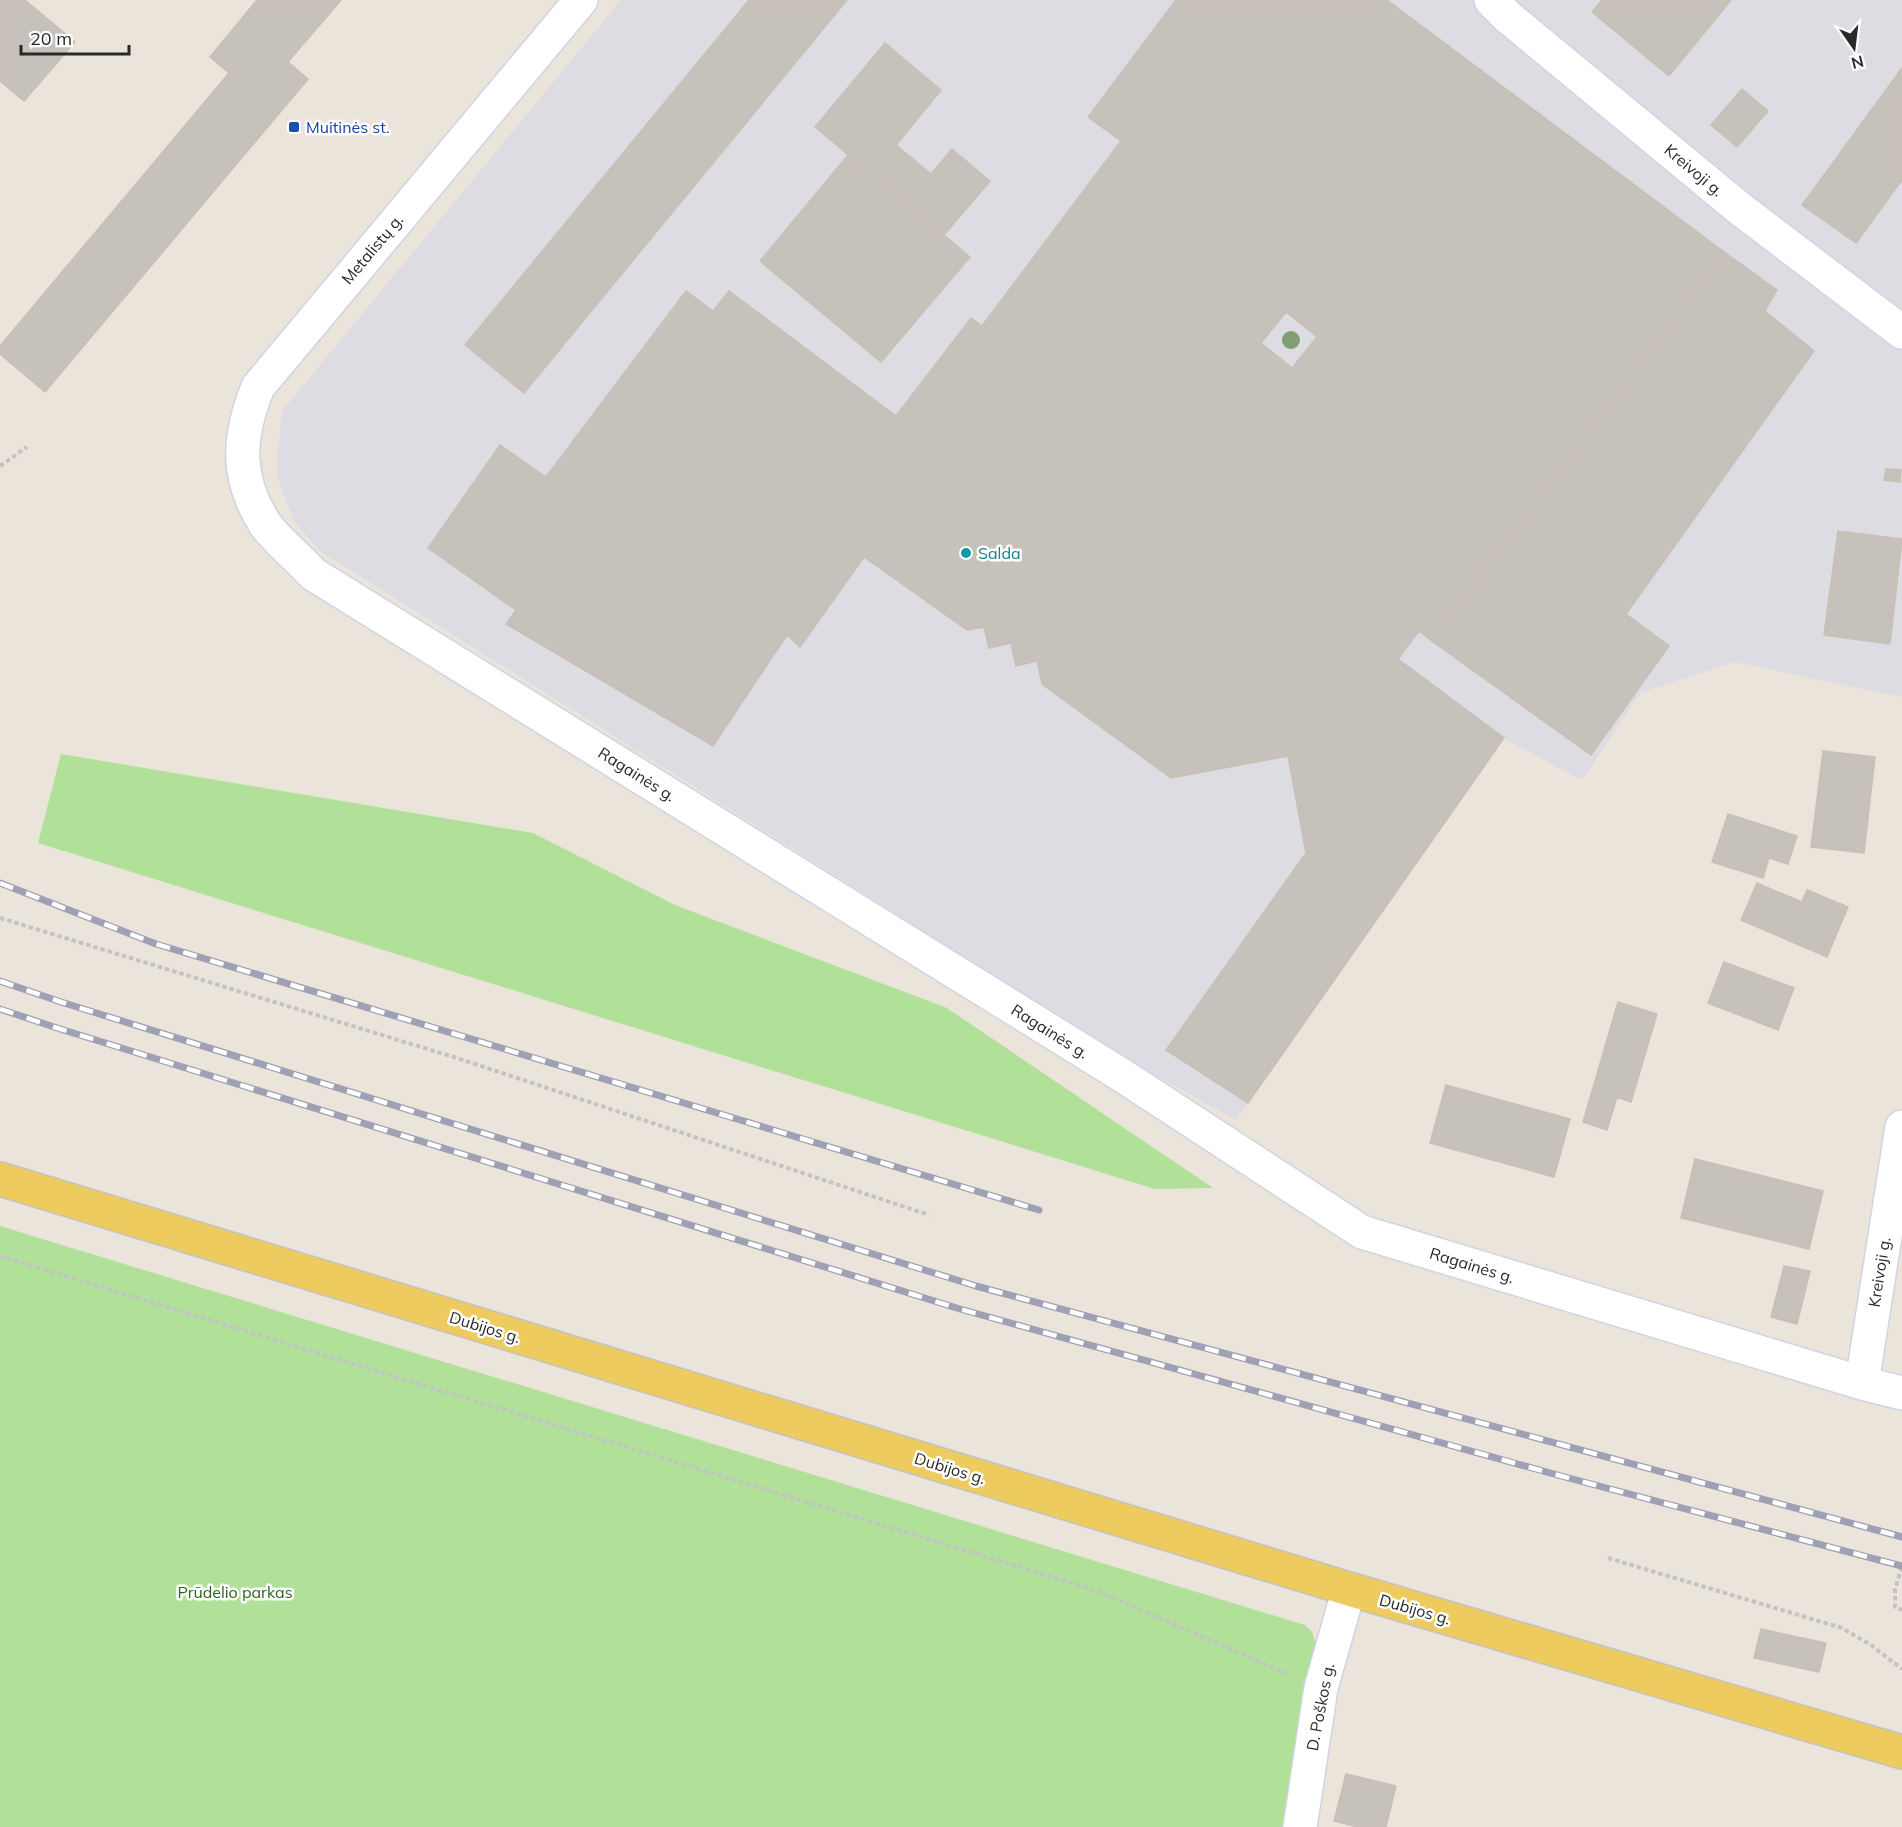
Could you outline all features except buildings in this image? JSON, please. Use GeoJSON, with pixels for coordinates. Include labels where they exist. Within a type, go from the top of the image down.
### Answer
{"type":"FeatureCollection","features":[{"type":"Feature","properties":{"kind":"main road","name":"Dubijos g."},"geometry":{"type":"LineString","coordinates":[[0,1179],[1349,1589],[1902,1752]]}},
{"type":"Feature","properties":{"kind":"street","name":"Metalistų g."},"geometry":{"type":"LineString","coordinates":[[265,525],[248,487],[242,442],[247,414],[258,387],[581,0]]}},
{"type":"Feature","properties":{"kind":"street","name":"Kreivoji g."},"geometry":{"type":"LineString","coordinates":[[1491,0],[1508,17],[1739,207],[1902,332]]}},
{"type":"Feature","properties":{"kind":"street","name":"Ragainės g."},"geometry":{"type":"LineString","coordinates":[[265,525],[314,573],[1123,1076],[1362,1232],[1862,1383],[1902,1392]]}},
{"type":"Feature","properties":{"kind":"street","name":"Kreivoji g."},"geometry":{"type":"LineString","coordinates":[[1862,1383],[1902,1127]]}},
{"type":"Feature","properties":{"kind":"street","name":"D. Poškos g."},"geometry":{"type":"LineString","coordinates":[[1300,1827],[1321,1689],[1349,1589]]}},
{"type":"Feature","properties":{"kind":"path"},"geometry":{"type":"LineString","coordinates":[[0,466],[27,447]]}},
{"type":"Feature","properties":{"kind":"path"},"geometry":{"type":"LineString","coordinates":[[0,918],[457,1058],[929,1215]]}},
{"type":"Feature","properties":{"kind":"path"},"geometry":{"type":"LineString","coordinates":[[0,1256],[1095,1590],[1321,1689]]}},
{"type":"Feature","properties":{"kind":"path"},"geometry":{"type":"LineString","coordinates":[[1608,1558],[1842,1628],[1871,1645],[1902,1669]]}},
{"type":"Feature","properties":{"kind":"path"},"geometry":{"type":"LineString","coordinates":[[1902,1567],[1895,1589],[1895,1607],[1902,1610]]}},
{"type":"Feature","properties":{"kind":"shaded area"},"geometry":{"type":"Polygon","coordinates":[[[621,0],[1902,0],[1902,697],[1734,662],[1640,693],[1582,780],[1503,738],[1236,1120],[1130,1061],[320,551],[294,521],[278,479],[278,446],[283,410],[621,0]]]}},
{"type":"Feature","properties":{"kind":"green space"},"geometry":{"type":"Polygon","coordinates":[[[61,754],[533,833],[675,905],[947,1008],[1213,1188],[1155,1189],[38,843],[61,754]]]}},
{"type":"Feature","properties":{"kind":"green space","name":"Prūdelio parkas"},"geometry":{"type":"Polygon","coordinates":[[[0,1226],[1305,1625],[1312,1632],[1315,1642],[1300,1827],[0,1827],[0,1226]]]}},
{"type":"Feature","properties":{"kind":"railway"},"geometry":{"type":"LineString","coordinates":[[0,883],[156,944],[1039,1210]]}},
{"type":"Feature","properties":{"kind":"railway"},"geometry":{"type":"LineString","coordinates":[[0,981],[61,1002],[976,1286],[1902,1537]]}},
{"type":"Feature","properties":{"kind":"railway"},"geometry":{"type":"LineString","coordinates":[[0,1009],[960,1309],[1561,1476],[1902,1566]]}},
{"type":"Feature","properties":{"kind":"place","name":"Muitinės st."},"geometry":{"type":"Point","coordinates":[294,127]}},
{"type":"Feature","properties":{"kind":"place","name":"Salda"},"geometry":{"type":"Point","coordinates":[966,553]}}]}
